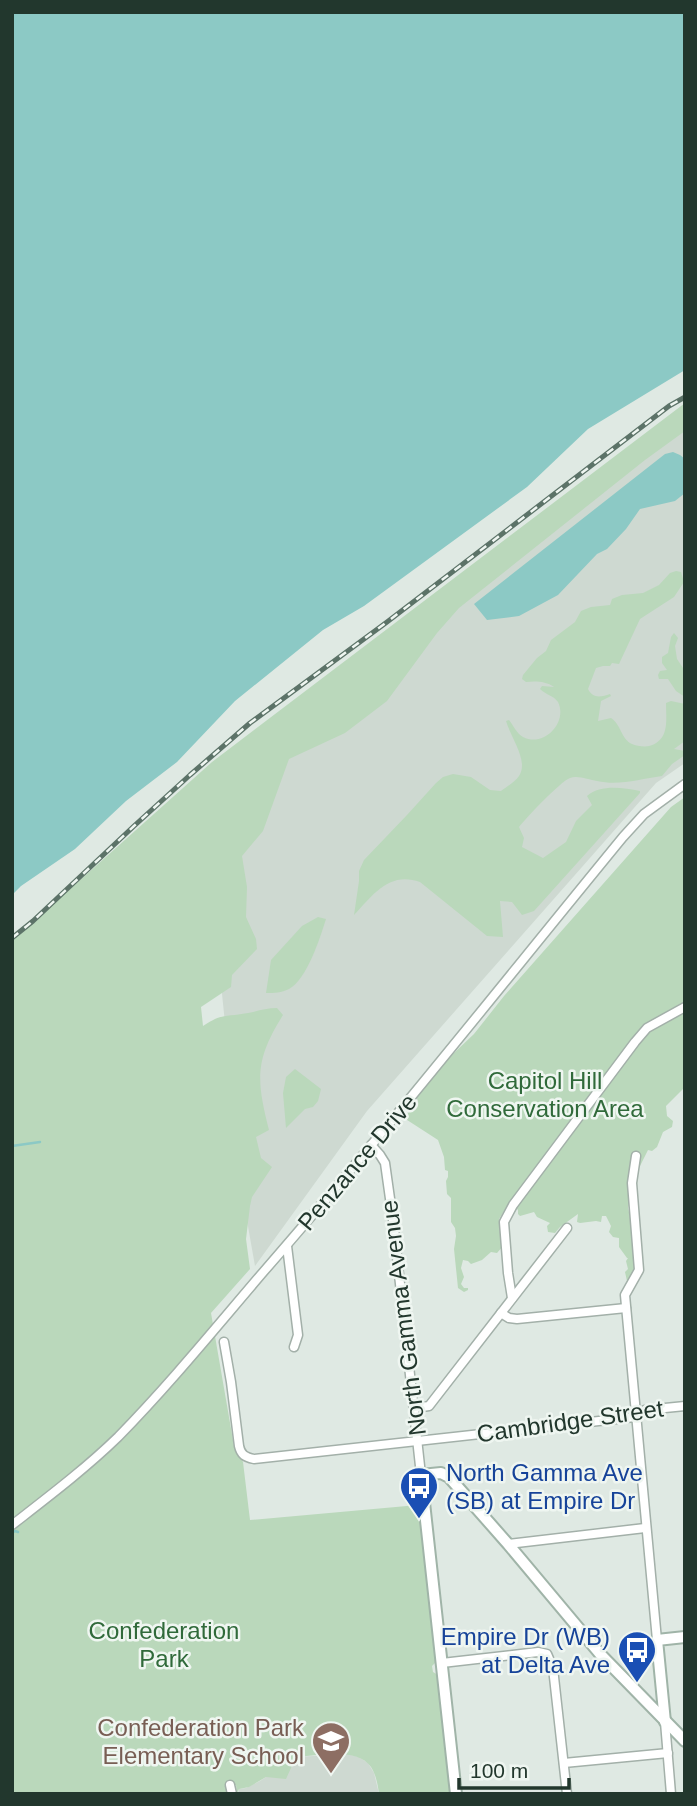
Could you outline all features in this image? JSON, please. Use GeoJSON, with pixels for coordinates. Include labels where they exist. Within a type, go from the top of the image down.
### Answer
{"type":"FeatureCollection","features":[{"type":"Feature","properties":{"kind":"street","name":"Penzance Drive"},"geometry":{"type":"LineString","coordinates":[[12,1525],[115,1439],[211,1335],[457,1043],[623,837],[644,814],[685,783]]}},
{"type":"Feature","properties":{"kind":"street"},"geometry":{"type":"LineString","coordinates":[[512,1298],[504,1222],[511,1209],[635,1042],[648,1028],[685,1007]]}},
{"type":"Feature","properties":{"kind":"street","name":"North Gamma Avenue"},"geometry":{"type":"LineString","coordinates":[[371,1145],[385,1163],[415,1408],[456,1794]]}},
{"type":"Feature","properties":{"kind":"street"},"geometry":{"type":"LineString","coordinates":[[636,1156],[632,1183],[639,1270],[625,1295],[671,1794]]}},
{"type":"Feature","properties":{"kind":"street"},"geometry":{"type":"LineString","coordinates":[[415,1408],[429,1406],[567,1228]]}},
{"type":"Feature","properties":{"kind":"street"},"geometry":{"type":"LineString","coordinates":[[287,1246],[298,1335],[294,1347]]}},
{"type":"Feature","properties":{"kind":"street"},"geometry":{"type":"LineString","coordinates":[[501,1313],[517,1319],[626,1308]]}},
{"type":"Feature","properties":{"kind":"street","name":"Cambridge Street"},"geometry":{"type":"LineString","coordinates":[[224,1342],[241,1453],[246,1457],[260,1459],[635,1417],[645,1410],[685,1406]]}},
{"type":"Feature","properties":{"kind":"street"},"geometry":{"type":"LineString","coordinates":[[421,1475],[441,1473],[449,1477],[601,1655],[685,1741]]}},
{"type":"Feature","properties":{"kind":"street"},"geometry":{"type":"LineString","coordinates":[[508,1544],[645,1528]]}},
{"type":"Feature","properties":{"kind":"street"},"geometry":{"type":"LineString","coordinates":[[657,1640],[685,1637]]}},
{"type":"Feature","properties":{"kind":"street"},"geometry":{"type":"LineString","coordinates":[[442,1664],[538,1652],[547,1654],[551,1661],[567,1794]]}},
{"type":"Feature","properties":{"kind":"street"},"geometry":{"type":"LineString","coordinates":[[564,1763],[668,1753]]}},
{"type":"Feature","properties":{"kind":"shaded area"},"geometry":{"type":"Polygon","coordinates":[[[685,420],[685,763],[656,783],[367,1111],[255,1266],[243,1198],[203,809],[685,420]]]}},
{"type":"Feature","properties":{"kind":"shaded area","name":"Confederation Park Elementary School"},"geometry":{"type":"Polygon","coordinates":[[[348,1754],[368,1763],[374,1773],[379,1794],[238,1794],[239,1789],[260,1781],[296,1757],[348,1754]]]}},
{"type":"Feature","properties":{"kind":"green space","name":"Confederation Park"},"geometry":{"type":"Polygon","coordinates":[[[685,403],[685,431],[459,608],[387,701],[345,733],[289,759],[263,831],[242,856],[247,887],[246,917],[256,939],[257,949],[232,975],[231,987],[201,1007],[203,1026],[220,1017],[269,1008],[277,1008],[283,1015],[267,1045],[261,1070],[260,1083],[269,1130],[256,1137],[261,1158],[272,1167],[252,1197],[250,1206],[246,1239],[250,1269],[211,1313],[234,1446],[243,1462],[250,1520],[418,1505],[435,1643],[436,1662],[432,1666],[433,1672],[438,1675],[450,1794],[379,1794],[374,1773],[365,1761],[336,1754],[296,1757],[286,1779],[266,1777],[249,1787],[239,1789],[237,1793],[236,1785],[226,1785],[227,1794],[12,1794],[12,941],[212,762],[685,403]]]}},
{"type":"Feature","properties":{"kind":"green space"},"geometry":{"type":"Polygon","coordinates":[[[681,572],[684,582],[674,597],[640,619],[619,664],[612,663],[610,666],[596,668],[588,689],[595,696],[611,696],[601,701],[598,721],[611,718],[628,742],[638,746],[649,746],[661,739],[666,722],[666,703],[671,701],[685,704],[685,741],[674,749],[685,751],[685,755],[672,764],[662,776],[613,783],[573,777],[544,800],[519,827],[524,838],[522,847],[543,858],[566,842],[576,821],[592,805],[587,796],[605,788],[640,791],[534,911],[522,915],[512,902],[500,901],[503,937],[487,936],[420,882],[409,879],[391,882],[382,887],[354,915],[359,871],[364,860],[436,783],[453,774],[471,777],[490,790],[501,791],[517,778],[522,770],[521,756],[506,721],[509,720],[521,736],[531,739],[546,736],[557,725],[560,717],[558,702],[540,689],[542,686],[554,687],[522,679],[537,658],[546,651],[551,640],[575,622],[581,611],[610,605],[612,599],[622,595],[643,593],[659,585],[670,573],[681,572]]]}},
{"type":"Feature","properties":{"kind":"green space"},"geometry":{"type":"Polygon","coordinates":[[[674,633],[678,638],[675,646],[677,659],[685,671],[685,697],[676,691],[668,679],[659,679],[658,675],[660,671],[667,670],[662,663],[662,657],[668,653],[674,633]]]}},
{"type":"Feature","properties":{"kind":"green space","name":"Capitol Hill Conservation Area"},"geometry":{"type":"Polygon","coordinates":[[[685,797],[685,1087],[666,1106],[667,1116],[673,1121],[672,1127],[663,1132],[657,1147],[652,1151],[648,1150],[628,1190],[636,1271],[629,1283],[625,1272],[628,1269],[628,1258],[619,1247],[619,1238],[613,1237],[609,1232],[611,1226],[606,1216],[602,1216],[601,1222],[580,1223],[577,1222],[578,1214],[555,1233],[548,1232],[547,1226],[550,1223],[537,1217],[534,1212],[520,1216],[518,1214],[516,1208],[529,1191],[524,1187],[513,1197],[499,1219],[503,1246],[497,1253],[491,1252],[482,1260],[471,1264],[463,1260],[461,1268],[464,1277],[461,1284],[468,1288],[464,1292],[458,1288],[454,1249],[456,1236],[451,1222],[451,1198],[447,1194],[448,1171],[445,1170],[444,1157],[438,1140],[404,1118],[418,1101],[416,1096],[434,1072],[474,1034],[504,996],[671,807],[685,797]]]}},
{"type":"Feature","properties":{"kind":"green space"},"geometry":{"type":"Polygon","coordinates":[[[318,917],[326,919],[302,977],[289,989],[266,993],[271,960],[302,926],[318,917]]]}},
{"type":"Feature","properties":{"kind":"green space"},"geometry":{"type":"Polygon","coordinates":[[[295,1069],[321,1089],[318,1101],[313,1107],[305,1109],[286,1128],[283,1093],[286,1077],[295,1069]]]}},
{"type":"Feature","properties":{"kind":"water"},"geometry":{"type":"Polygon","coordinates":[[[12,12],[685,12],[685,370],[588,429],[527,487],[364,606],[323,630],[235,701],[177,762],[126,801],[75,849],[12,895],[12,12]]]}},
{"type":"Feature","properties":{"kind":"water"},"geometry":{"type":"Polygon","coordinates":[[[673,452],[685,459],[685,493],[675,501],[640,509],[607,549],[597,554],[558,595],[519,616],[487,620],[474,604],[665,454],[673,452]]]}},
{"type":"Feature","properties":{"kind":"waterway"},"geometry":{"type":"LineString","coordinates":[[12,1146],[40,1142]]}},
{"type":"Feature","properties":{"kind":"waterway"},"geometry":{"type":"LineString","coordinates":[[12,1533],[18,1532]]}},
{"type":"Feature","properties":{"kind":"railway"},"geometry":{"type":"LineString","coordinates":[[12,938],[250,723],[387,622],[669,406],[685,397]]}},
{"type":"Feature","properties":{"kind":"place","name":"North Gamma Ave (SB) at Empire Dr"},"geometry":{"type":"Point","coordinates":[419,1520]}},
{"type":"Feature","properties":{"kind":"place","name":"Empire Dr (WB) at Delta Ave"},"geometry":{"type":"Point","coordinates":[637,1684]}},
{"type":"Feature","properties":{"kind":"place","name":"Confederation Park Elementary School"},"geometry":{"type":"Point","coordinates":[331,1775]}}]}
